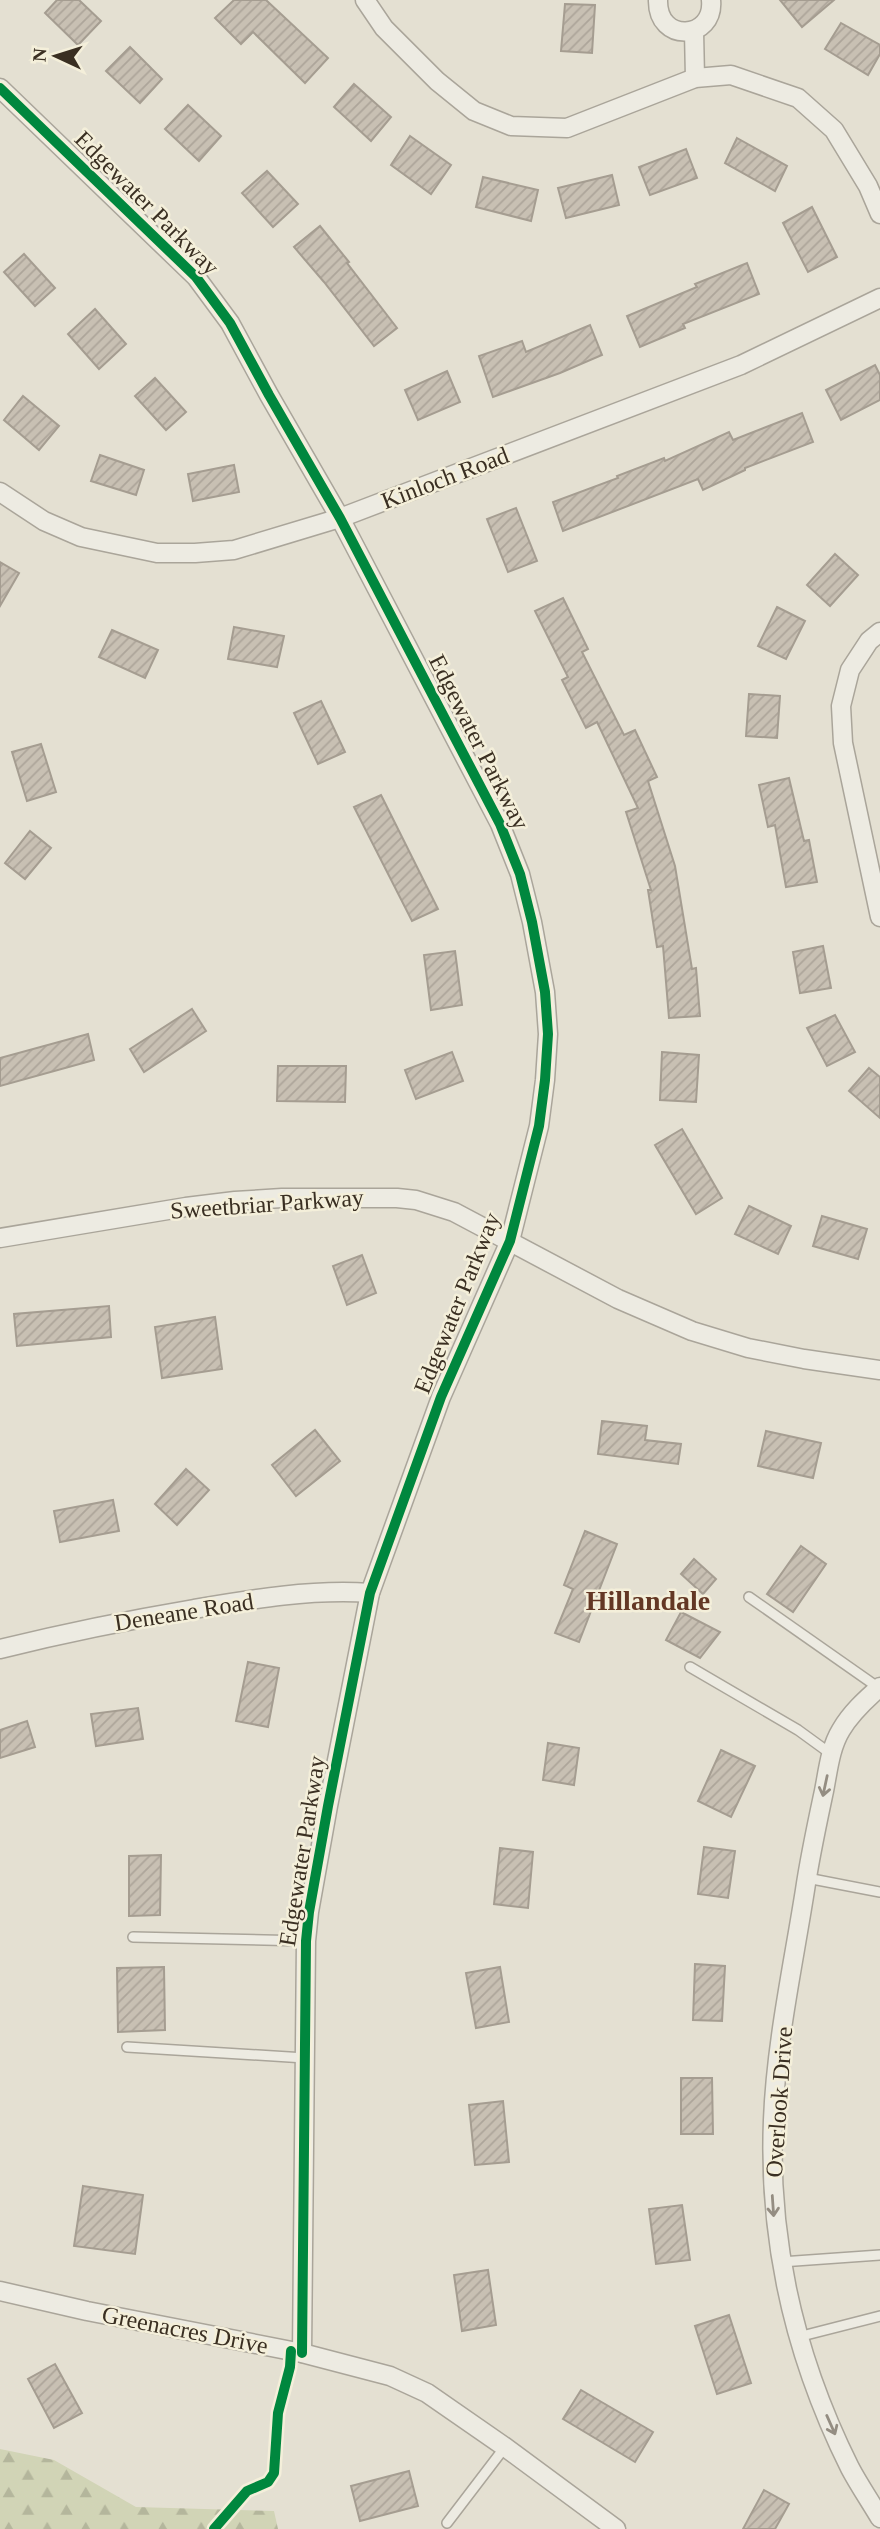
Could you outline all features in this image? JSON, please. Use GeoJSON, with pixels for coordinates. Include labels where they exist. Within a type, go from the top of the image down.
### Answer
{"type":"FeatureCollection","features":[{"type":"Feature","properties":{"kind":"street"},"geometry":{"type":"LineString","coordinates":[[365,0],[384,28],[437,82],[474,111],[511,126],[567,128],[695,78],[731,75],[798,98],[834,130],[868,186],[880,214]]}},
{"type":"Feature","properties":{"kind":"street"},"geometry":{"type":"LineString","coordinates":[[658,0],[660,16],[670,28],[684,32],[694,31],[703,25],[709,17],[711,0]]}},
{"type":"Feature","properties":{"kind":"street"},"geometry":{"type":"LineString","coordinates":[[694,31],[695,78]]}},
{"type":"Feature","properties":{"kind":"street","name":"Edgewater Parkway"},"geometry":{"type":"LineString","coordinates":[[0,88],[196,277],[230,323],[268,395],[340,518],[500,824],[520,874],[545,992],[548,1034],[539,1126],[510,1241],[441,1397],[370,1592],[314,1885],[306,1941],[302,2353]]}},
{"type":"Feature","properties":{"kind":"street","name":"Kinloch Road"},"geometry":{"type":"LineString","coordinates":[[0,492],[44,521],[81,537],[157,553],[234,550],[340,518],[741,365],[880,298]]}},
{"type":"Feature","properties":{"kind":"street"},"geometry":{"type":"LineString","coordinates":[[880,632],[869,641],[850,670],[841,706],[843,743],[880,916]]}},
{"type":"Feature","properties":{"kind":"street","name":"Sweetbriar Parkway"},"geometry":{"type":"LineString","coordinates":[[0,1238],[235,1201],[379,1196],[416,1200],[454,1212],[618,1299],[692,1331],[748,1348],[880,1370]]}},
{"type":"Feature","properties":{"kind":"street","name":"Deneane Road"},"geometry":{"type":"LineString","coordinates":[[0,1649],[82,1628],[235,1602],[332,1590],[370,1592]]}},
{"type":"Feature","properties":{"kind":"street","name":"Overlook Drive"},"geometry":{"type":"LineString","coordinates":[[879,1688],[855,1710],[839,1732],[831,1754],[807,1878],[778,2059],[773,2119],[772,2190],[781,2262],[798,2337],[822,2407],[851,2469],[880,2518]]}},
{"type":"Feature","properties":{"kind":"street","name":"Greenacres Drive"},"geometry":{"type":"LineString","coordinates":[[0,2291],[302,2353],[390,2376],[427,2393],[616,2529]]}},
{"type":"Feature","properties":{"kind":"lane"},"geometry":{"type":"LineString","coordinates":[[750,1597],[879,1688]]}},
{"type":"Feature","properties":{"kind":"lane"},"geometry":{"type":"LineString","coordinates":[[690,1667],[798,1730],[831,1754]]}},
{"type":"Feature","properties":{"kind":"lane"},"geometry":{"type":"LineString","coordinates":[[807,1878],[880,1892]]}},
{"type":"Feature","properties":{"kind":"lane"},"geometry":{"type":"LineString","coordinates":[[133,1937],[306,1941]]}},
{"type":"Feature","properties":{"kind":"lane"},"geometry":{"type":"LineString","coordinates":[[127,2047],[305,2058]]}},
{"type":"Feature","properties":{"kind":"lane"},"geometry":{"type":"LineString","coordinates":[[781,2262],[880,2255]]}},
{"type":"Feature","properties":{"kind":"lane"},"geometry":{"type":"LineString","coordinates":[[798,2337],[880,2316]]}},
{"type":"Feature","properties":{"kind":"lane"},"geometry":{"type":"LineString","coordinates":[[447,2523],[505,2448]]}},
{"type":"Feature","properties":{"kind":"green space"},"geometry":{"type":"Polygon","coordinates":[[[0,2449],[54,2460],[136,2507],[274,2511],[278,2529],[0,2529],[0,2449]]]}},
{"type":"Feature","properties":{"kind":"building"},"geometry":{"type":"Polygon","coordinates":[[[57,0],[79,0],[101,21],[78,45],[45,13],[57,0]]]}},
{"type":"Feature","properties":{"kind":"building"},"geometry":{"type":"Polygon","coordinates":[[[234,0],[266,0],[328,58],[305,83],[253,32],[241,44],[215,18],[234,0]]]}},
{"type":"Feature","properties":{"kind":"building"},"geometry":{"type":"Polygon","coordinates":[[[780,0],[834,0],[802,27],[780,0]]]}},
{"type":"Feature","properties":{"kind":"building"},"geometry":{"type":"Polygon","coordinates":[[[565,4],[595,5],[592,53],[561,51],[565,4]]]}},
{"type":"Feature","properties":{"kind":"building"},"geometry":{"type":"Polygon","coordinates":[[[841,23],[880,45],[880,54],[868,75],[825,49],[841,23]]]}},
{"type":"Feature","properties":{"kind":"building"},"geometry":{"type":"Polygon","coordinates":[[[130,47],[162,79],[140,103],[106,71],[130,47]]]}},
{"type":"Feature","properties":{"kind":"building"},"geometry":{"type":"Polygon","coordinates":[[[354,84],[391,117],[371,141],[334,107],[354,84]]]}},
{"type":"Feature","properties":{"kind":"building"},"geometry":{"type":"Polygon","coordinates":[[[188,105],[221,136],[199,161],[165,129],[188,105]]]}},
{"type":"Feature","properties":{"kind":"building"},"geometry":{"type":"Polygon","coordinates":[[[410,136],[451,165],[431,194],[391,165],[410,136]]]}},
{"type":"Feature","properties":{"kind":"building"},"geometry":{"type":"Polygon","coordinates":[[[737,138],[787,166],[775,191],[725,163],[737,138]]]}},
{"type":"Feature","properties":{"kind":"building"},"geometry":{"type":"Polygon","coordinates":[[[686,149],[697,178],[650,195],[639,167],[686,149]]]}},
{"type":"Feature","properties":{"kind":"building"},"geometry":{"type":"Polygon","coordinates":[[[267,171],[298,204],[273,227],[242,193],[267,171]]]}},
{"type":"Feature","properties":{"kind":"building"},"geometry":{"type":"Polygon","coordinates":[[[612,175],[619,205],[566,218],[558,188],[612,175]]]}},
{"type":"Feature","properties":{"kind":"building"},"geometry":{"type":"Polygon","coordinates":[[[483,177],[538,190],[531,221],[476,207],[483,177]]]}},
{"type":"Feature","properties":{"kind":"building"},"geometry":{"type":"Polygon","coordinates":[[[812,207],[837,257],[808,272],[783,223],[812,207]]]}},
{"type":"Feature","properties":{"kind":"building"},"geometry":{"type":"Polygon","coordinates":[[[320,226],[397,328],[374,346],[294,247],[320,226]]]}},
{"type":"Feature","properties":{"kind":"building"},"geometry":{"type":"Polygon","coordinates":[[[24,254],[55,288],[35,306],[4,272],[24,254]]]}},
{"type":"Feature","properties":{"kind":"building"},"geometry":{"type":"Polygon","coordinates":[[[747,263],[759,294],[683,324],[685,328],[640,347],[627,316],[747,263]]]}},
{"type":"Feature","properties":{"kind":"building"},"geometry":{"type":"Polygon","coordinates":[[[95,309],[126,344],[99,369],[68,334],[95,309]]]}},
{"type":"Feature","properties":{"kind":"building"},"geometry":{"type":"Polygon","coordinates":[[[590,325],[602,355],[493,397],[479,356],[522,341],[526,352],[590,325]]]}},
{"type":"Feature","properties":{"kind":"building"},"geometry":{"type":"Polygon","coordinates":[[[875,365],[880,375],[880,400],[841,420],[826,390],[875,365]]]}},
{"type":"Feature","properties":{"kind":"building"},"geometry":{"type":"Polygon","coordinates":[[[447,371],[460,402],[418,420],[405,390],[447,371]]]}},
{"type":"Feature","properties":{"kind":"building"},"geometry":{"type":"Polygon","coordinates":[[[155,378],[186,412],[166,430],[135,396],[155,378]]]}},
{"type":"Feature","properties":{"kind":"building"},"geometry":{"type":"Polygon","coordinates":[[[23,396],[59,426],[39,450],[4,420],[23,396]]]}},
{"type":"Feature","properties":{"kind":"building"},"geometry":{"type":"Polygon","coordinates":[[[802,413],[813,442],[745,468],[703,490],[698,479],[563,531],[553,502],[664,458],[665,461],[729,432],[733,440],[802,413]]]}},
{"type":"Feature","properties":{"kind":"building"},"geometry":{"type":"Polygon","coordinates":[[[100,455],[144,470],[136,495],[91,481],[100,455]]]}},
{"type":"Feature","properties":{"kind":"building"},"geometry":{"type":"Polygon","coordinates":[[[234,465],[239,492],[193,501],[188,474],[234,465]]]}},
{"type":"Feature","properties":{"kind":"building"},"geometry":{"type":"Polygon","coordinates":[[[516,508],[537,561],[508,572],[487,519],[516,508]]]}},
{"type":"Feature","properties":{"kind":"building"},"geometry":{"type":"Polygon","coordinates":[[[835,554],[858,575],[830,606],[807,585],[835,554]]]}},
{"type":"Feature","properties":{"kind":"building"},"geometry":{"type":"Polygon","coordinates":[[[0,562],[19,573],[0,606],[0,562]]]}},
{"type":"Feature","properties":{"kind":"building"},"geometry":{"type":"Polygon","coordinates":[[[563,598],[588,649],[582,652],[624,735],[635,730],[657,777],[648,781],[675,866],[692,969],[696,968],[700,1016],[669,1018],[663,946],[657,947],[648,890],[651,890],[626,812],[638,808],[597,722],[586,728],[562,680],[568,677],[535,611],[563,598]]]}},
{"type":"Feature","properties":{"kind":"building"},"geometry":{"type":"Polygon","coordinates":[[[777,607],[805,621],[786,659],[758,646],[777,607]]]}},
{"type":"Feature","properties":{"kind":"building"},"geometry":{"type":"Polygon","coordinates":[[[234,627],[284,636],[277,667],[228,659],[234,627]]]}},
{"type":"Feature","properties":{"kind":"building"},"geometry":{"type":"Polygon","coordinates":[[[112,630],[158,650],[145,678],[99,657],[112,630]]]}},
{"type":"Feature","properties":{"kind":"building"},"geometry":{"type":"Polygon","coordinates":[[[749,694],[780,696],[777,738],[746,736],[749,694]]]}},
{"type":"Feature","properties":{"kind":"building"},"geometry":{"type":"Polygon","coordinates":[[[321,701],[345,752],[318,764],[294,713],[321,701]]]}},
{"type":"Feature","properties":{"kind":"building"},"geometry":{"type":"Polygon","coordinates":[[[41,744],[56,792],[27,801],[12,752],[41,744]]]}},
{"type":"Feature","properties":{"kind":"building"},"geometry":{"type":"Polygon","coordinates":[[[789,778],[804,841],[809,840],[817,882],[786,887],[775,825],[768,827],[759,785],[789,778]]]}},
{"type":"Feature","properties":{"kind":"building"},"geometry":{"type":"Polygon","coordinates":[[[381,795],[438,909],[412,921],[354,807],[381,795]]]}},
{"type":"Feature","properties":{"kind":"building"},"geometry":{"type":"Polygon","coordinates":[[[30,831],[51,848],[25,879],[5,863],[30,831]]]}},
{"type":"Feature","properties":{"kind":"building"},"geometry":{"type":"Polygon","coordinates":[[[823,946],[831,988],[800,993],[793,952],[823,946]]]}},
{"type":"Feature","properties":{"kind":"building"},"geometry":{"type":"Polygon","coordinates":[[[455,951],[462,1005],[431,1010],[424,955],[455,951]]]}},
{"type":"Feature","properties":{"kind":"building"},"geometry":{"type":"Polygon","coordinates":[[[192,1009],[206,1031],[144,1072],[130,1049],[192,1009]]]}},
{"type":"Feature","properties":{"kind":"building"},"geometry":{"type":"Polygon","coordinates":[[[835,1015],[855,1052],[827,1066],[807,1028],[835,1015]]]}},
{"type":"Feature","properties":{"kind":"building"},"geometry":{"type":"Polygon","coordinates":[[[88,1034],[94,1060],[0,1086],[0,1058],[88,1034]]]}},
{"type":"Feature","properties":{"kind":"building"},"geometry":{"type":"Polygon","coordinates":[[[452,1052],[463,1081],[416,1099],[405,1070],[452,1052]]]}},
{"type":"Feature","properties":{"kind":"building"},"geometry":{"type":"Polygon","coordinates":[[[662,1052],[699,1055],[696,1102],[660,1100],[662,1052]]]}},
{"type":"Feature","properties":{"kind":"building"},"geometry":{"type":"Polygon","coordinates":[[[278,1066],[346,1066],[345,1102],[277,1101],[278,1066]]]}},
{"type":"Feature","properties":{"kind":"building"},"geometry":{"type":"Polygon","coordinates":[[[869,1068],[880,1077],[880,1118],[849,1091],[869,1068]]]}},
{"type":"Feature","properties":{"kind":"building"},"geometry":{"type":"Polygon","coordinates":[[[682,1129],[722,1198],[696,1214],[655,1145],[682,1129]]]}},
{"type":"Feature","properties":{"kind":"building"},"geometry":{"type":"Polygon","coordinates":[[[749,1206],[791,1226],[778,1254],[735,1234],[749,1206]]]}},
{"type":"Feature","properties":{"kind":"building"},"geometry":{"type":"Polygon","coordinates":[[[822,1216],[867,1229],[858,1259],[813,1246],[822,1216]]]}},
{"type":"Feature","properties":{"kind":"building"},"geometry":{"type":"Polygon","coordinates":[[[362,1255],[376,1293],[347,1305],[333,1266],[362,1255]]]}},
{"type":"Feature","properties":{"kind":"building"},"geometry":{"type":"Polygon","coordinates":[[[109,1306],[111,1337],[17,1346],[14,1314],[109,1306]]]}},
{"type":"Feature","properties":{"kind":"building"},"geometry":{"type":"Polygon","coordinates":[[[215,1317],[222,1369],[162,1378],[155,1327],[215,1317]]]}},
{"type":"Feature","properties":{"kind":"building"},"geometry":{"type":"Polygon","coordinates":[[[602,1421],[647,1426],[645,1440],[681,1444],[678,1464],[598,1454],[602,1421]]]}},
{"type":"Feature","properties":{"kind":"building"},"geometry":{"type":"Polygon","coordinates":[[[315,1430],[340,1461],[296,1496],[272,1465],[315,1430]]]}},
{"type":"Feature","properties":{"kind":"building"},"geometry":{"type":"Polygon","coordinates":[[[766,1431],[821,1443],[813,1478],[758,1466],[766,1431]]]}},
{"type":"Feature","properties":{"kind":"building"},"geometry":{"type":"Polygon","coordinates":[[[186,1469],[209,1490],[177,1525],[155,1504],[186,1469]]]}},
{"type":"Feature","properties":{"kind":"building"},"geometry":{"type":"Polygon","coordinates":[[[113,1500],[119,1531],[60,1542],[54,1511],[113,1500]]]}},
{"type":"Feature","properties":{"kind":"building"},"geometry":{"type":"Polygon","coordinates":[[[585,1531],[617,1544],[579,1642],[555,1633],[573,1589],[564,1585],[585,1531]]]}},
{"type":"Feature","properties":{"kind":"building"},"geometry":{"type":"Polygon","coordinates":[[[801,1546],[826,1564],[793,1612],[767,1594],[801,1546]]]}},
{"type":"Feature","properties":{"kind":"building"},"geometry":{"type":"Polygon","coordinates":[[[694,1559],[716,1579],[703,1594],[681,1574],[694,1559]]]}},
{"type":"Feature","properties":{"kind":"building"},"geometry":{"type":"Polygon","coordinates":[[[681,1612],[720,1632],[700,1658],[666,1640],[681,1612]]]}},
{"type":"Feature","properties":{"kind":"building"},"geometry":{"type":"Polygon","coordinates":[[[248,1662],[279,1668],[268,1727],[236,1721],[248,1662]]]}},
{"type":"Feature","properties":{"kind":"building"},"geometry":{"type":"Polygon","coordinates":[[[138,1708],[143,1739],[96,1746],[91,1714],[138,1708]]]}},
{"type":"Feature","properties":{"kind":"building"},"geometry":{"type":"Polygon","coordinates":[[[27,1721],[35,1747],[0,1758],[0,1730],[27,1721]]]}},
{"type":"Feature","properties":{"kind":"building"},"geometry":{"type":"Polygon","coordinates":[[[548,1743],[579,1748],[574,1785],[543,1780],[548,1743]]]}},
{"type":"Feature","properties":{"kind":"building"},"geometry":{"type":"Polygon","coordinates":[[[721,1750],[755,1766],[731,1817],[698,1801],[721,1750]]]}},
{"type":"Feature","properties":{"kind":"building"},"geometry":{"type":"Polygon","coordinates":[[[704,1847],[735,1851],[728,1898],[698,1894],[704,1847]]]}},
{"type":"Feature","properties":{"kind":"building"},"geometry":{"type":"Polygon","coordinates":[[[500,1848],[533,1852],[528,1908],[494,1904],[500,1848]]]}},
{"type":"Feature","properties":{"kind":"building"},"geometry":{"type":"Polygon","coordinates":[[[161,1855],[160,1915],[129,1916],[129,1856],[161,1855]]]}},
{"type":"Feature","properties":{"kind":"building"},"geometry":{"type":"Polygon","coordinates":[[[695,1964],[725,1966],[722,2021],[693,2020],[695,1964]]]}},
{"type":"Feature","properties":{"kind":"building"},"geometry":{"type":"Polygon","coordinates":[[[164,1967],[165,2030],[118,2032],[117,1968],[164,1967]]]}},
{"type":"Feature","properties":{"kind":"building"},"geometry":{"type":"Polygon","coordinates":[[[500,1967],[509,2022],[476,2028],[466,1973],[500,1967]]]}},
{"type":"Feature","properties":{"kind":"building"},"geometry":{"type":"Polygon","coordinates":[[[681,2078],[712,2078],[713,2134],[681,2134],[681,2078]]]}},
{"type":"Feature","properties":{"kind":"building"},"geometry":{"type":"Polygon","coordinates":[[[503,2101],[509,2162],[475,2165],[469,2105],[503,2101]]]}},
{"type":"Feature","properties":{"kind":"building"},"geometry":{"type":"Polygon","coordinates":[[[83,2186],[143,2195],[135,2254],[74,2246],[83,2186]]]}},
{"type":"Feature","properties":{"kind":"building"},"geometry":{"type":"Polygon","coordinates":[[[682,2205],[690,2260],[656,2264],[649,2209],[682,2205]]]}},
{"type":"Feature","properties":{"kind":"building"},"geometry":{"type":"Polygon","coordinates":[[[488,2270],[496,2325],[462,2331],[454,2275],[488,2270]]]}},
{"type":"Feature","properties":{"kind":"building"},"geometry":{"type":"Polygon","coordinates":[[[729,2315],[751,2383],[717,2394],[695,2326],[729,2315]]]}},
{"type":"Feature","properties":{"kind":"building"},"geometry":{"type":"Polygon","coordinates":[[[55,2364],[82,2413],[54,2428],[28,2379],[55,2364]]]}},
{"type":"Feature","properties":{"kind":"building"},"geometry":{"type":"Polygon","coordinates":[[[581,2390],[653,2432],[635,2462],[563,2419],[581,2390]]]}},
{"type":"Feature","properties":{"kind":"building"},"geometry":{"type":"Polygon","coordinates":[[[409,2471],[418,2506],[360,2521],[351,2486],[409,2471]]]}},
{"type":"Feature","properties":{"kind":"building"},"geometry":{"type":"Polygon","coordinates":[[[764,2490],[789,2504],[775,2529],[743,2529],[764,2490]]]}},
{"type":"Feature","properties":{"kind":"cycle path"},"geometry":{"type":"LineString","coordinates":[[0,88],[196,277],[230,323],[340,518],[500,824],[520,874],[545,992],[548,1034],[539,1126],[510,1241],[441,1397],[370,1593],[309,1912],[306,1941],[302,2353]]}},
{"type":"Feature","properties":{"kind":"cycle path"},"geometry":{"type":"LineString","coordinates":[[214,2529],[247,2491],[268,2482],[274,2473],[278,2413],[290,2367],[291,2351]]}},
{"type":"Feature","properties":{"kind":"district","name":"Hillandale"},"geometry":{"type":"Point","coordinates":[648,1600]}}]}
